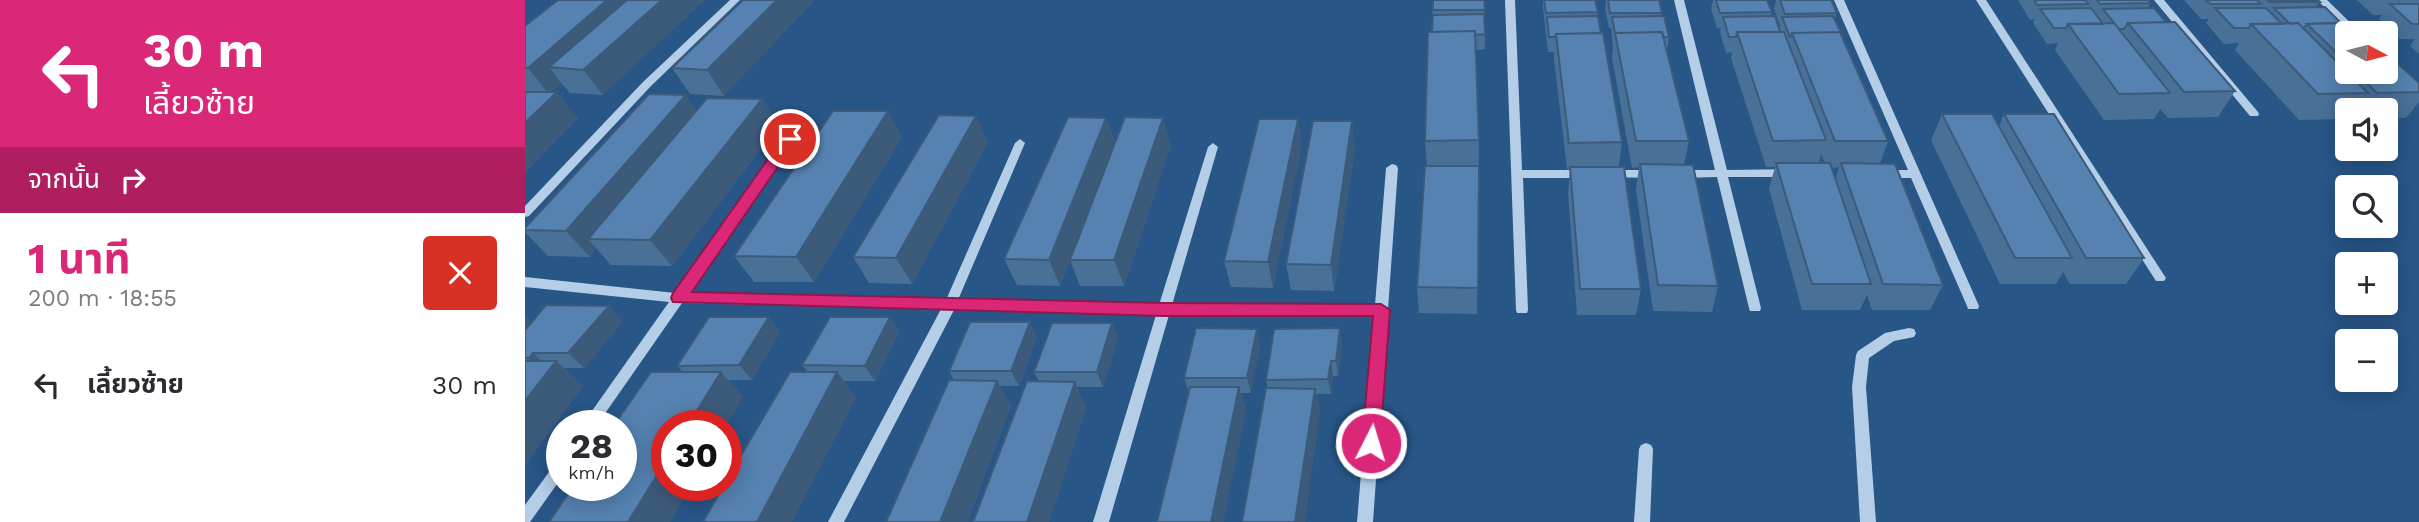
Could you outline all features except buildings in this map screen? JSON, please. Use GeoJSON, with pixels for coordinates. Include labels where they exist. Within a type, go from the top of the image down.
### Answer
{"type":"FeatureCollection","features":[{"type":"Feature","properties":{"kind":"street"},"geometry":{"type":"LineString","coordinates":[[525,213],[647,84],[735,0]]}},
{"type":"Feature","properties":{"kind":"street"},"geometry":{"type":"LineString","coordinates":[[1510,0],[1522,310]]}},
{"type":"Feature","properties":{"kind":"street"},"geometry":{"type":"LineString","coordinates":[[1679,0],[1755,308]]}},
{"type":"Feature","properties":{"kind":"street"},"geometry":{"type":"LineString","coordinates":[[1839,0],[1973,306]]}},
{"type":"Feature","properties":{"kind":"street"},"geometry":{"type":"LineString","coordinates":[[1981,0],[2160,278]]}},
{"type":"Feature","properties":{"kind":"street"},"geometry":{"type":"LineString","coordinates":[[2159,0],[2254,114]]}},
{"type":"Feature","properties":{"kind":"street"},"geometry":{"type":"LineString","coordinates":[[2322,0],[2343,21]]}},
{"type":"Feature","properties":{"kind":"street"},"geometry":{"type":"LineString","coordinates":[[600,410],[790,139]]}},
{"type":"Feature","properties":{"kind":"street"},"geometry":{"type":"LineString","coordinates":[[836,522],[950,304],[1020,144]]}},
{"type":"Feature","properties":{"kind":"street"},"geometry":{"type":"LineString","coordinates":[[1101,522],[1213,147]]}},
{"type":"Feature","properties":{"kind":"street"},"geometry":{"type":"LineString","coordinates":[[1365,522],[1392,168]]}},
{"type":"Feature","properties":{"kind":"street"},"geometry":{"type":"LineString","coordinates":[[1517,174],[1805,173]]}},
{"type":"Feature","properties":{"kind":"street"},"geometry":{"type":"LineString","coordinates":[[1874,174],[1915,174]]}},
{"type":"Feature","properties":{"kind":"street"},"geometry":{"type":"LineString","coordinates":[[525,282],[679,298],[1164,310],[1381,310]]}},
{"type":"Feature","properties":{"kind":"street"},"geometry":{"type":"LineString","coordinates":[[1868,522],[1859,387],[1863,355],[1883,340],[1909,332]]}},
{"type":"Feature","properties":{"kind":"street"},"geometry":{"type":"LineString","coordinates":[[1643,522],[1646,449]]}},
{"type":"Feature","properties":{"kind":"street"},"geometry":{"type":"LineString","coordinates":[[525,517],[546,487]]}},
{"type":"Feature","properties":{"kind":"route"},"geometry":{"type":"LineString","coordinates":[[790,139],[679,298],[1164,310],[1381,310],[1371,443]]}}]}
